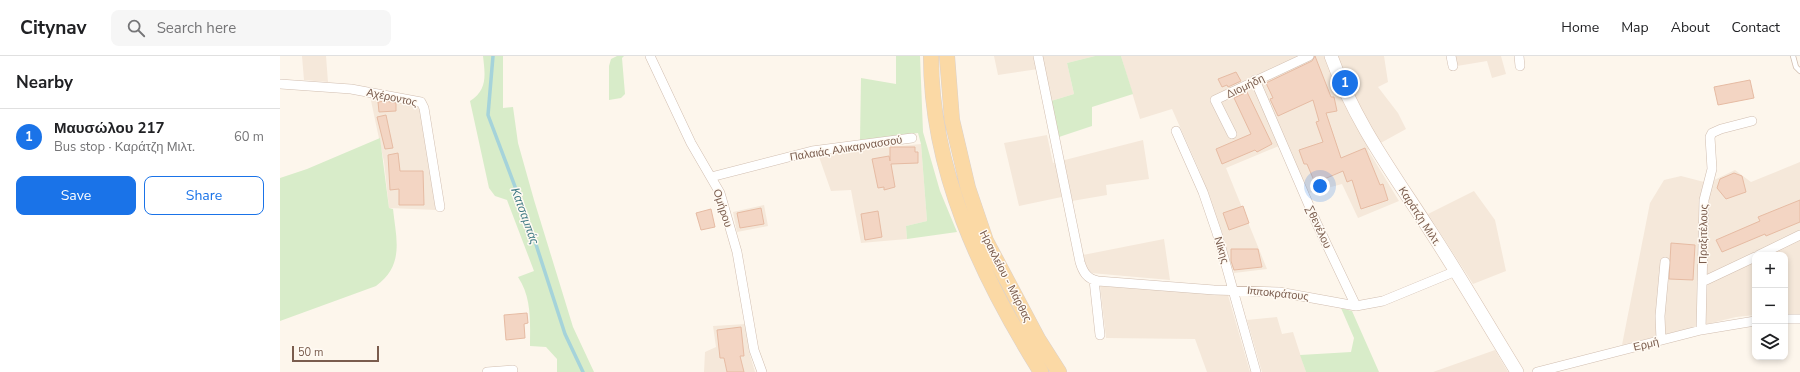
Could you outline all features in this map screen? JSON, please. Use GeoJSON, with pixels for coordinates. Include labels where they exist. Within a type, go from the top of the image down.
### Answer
{"type":"FeatureCollection","features":[{"type":"Feature","properties":{"kind":"main road","name":"Ηρακλείου - Μάρθας"},"geometry":{"type":"LineString","coordinates":[[931,56],[931,72],[939,140],[949,181],[960,216],[977,255],[1005,311],[1041,372]]}},
{"type":"Feature","properties":{"kind":"main road","name":"Ηρακλείου - Μάρθας"},"geometry":{"type":"LineString","coordinates":[[947,56],[952,120],[968,188],[986,241],[1038,339],[1059,372]]}},
{"type":"Feature","properties":{"kind":"street","name":"Ομήρου"},"geometry":{"type":"LineString","coordinates":[[650,56],[691,143],[720,193],[737,252],[754,350],[762,372]]}},
{"type":"Feature","properties":{"kind":"street"},"geometry":{"type":"LineString","coordinates":[[1038,56],[1080,262],[1085,274],[1094,280],[1100,335]]}},
{"type":"Feature","properties":{"kind":"street","name":"Διομήδη"},"geometry":{"type":"LineString","coordinates":[[1232,134],[1215,100],[1309,56]]}},
{"type":"Feature","properties":{"kind":"street","name":"Καράτζη Μιλτ."},"geometry":{"type":"LineString","coordinates":[[1331,56],[1347,96],[1359,120],[1456,271],[1517,372]]}},
{"type":"Feature","properties":{"kind":"street"},"geometry":{"type":"LineString","coordinates":[[1451,56],[1453,66]]}},
{"type":"Feature","properties":{"kind":"street"},"geometry":{"type":"LineString","coordinates":[[1519,56],[1520,66]]}},
{"type":"Feature","properties":{"kind":"street","name":"Σθενέλου"},"geometry":{"type":"LineString","coordinates":[[1255,80],[1317,224],[1356,306]]}},
{"type":"Feature","properties":{"kind":"street","name":"Αχέροντος"},"geometry":{"type":"LineString","coordinates":[[280,84],[351,89],[421,102],[424,108],[440,207]]}},
{"type":"Feature","properties":{"kind":"street","name":"Πραξιτέλους"},"geometry":{"type":"LineString","coordinates":[[1701,330],[1704,200],[1712,169],[1710,138],[1712,133],[1721,129],[1752,121]]}},
{"type":"Feature","properties":{"kind":"street","name":"Νίκης"},"geometry":{"type":"LineString","coordinates":[[1176,132],[1203,192],[1234,290],[1256,372]]}},
{"type":"Feature","properties":{"kind":"street","name":"Παλαιάς Αλικαρνασσού"},"geometry":{"type":"LineString","coordinates":[[711,177],[812,151],[912,138]]}},
{"type":"Feature","properties":{"kind":"street"},"geometry":{"type":"LineString","coordinates":[[1765,252],[1800,235]]}},
{"type":"Feature","properties":{"kind":"street"},"geometry":{"type":"LineString","coordinates":[[1702,282],[1752,258]]}},
{"type":"Feature","properties":{"kind":"street"},"geometry":{"type":"LineString","coordinates":[[1661,340],[1660,316],[1665,262]]}},
{"type":"Feature","properties":{"kind":"street","name":"Ιπποκράτους"},"geometry":{"type":"LineString","coordinates":[[1094,280],[1295,293],[1356,306],[1383,301],[1456,271]]}},
{"type":"Feature","properties":{"kind":"street"},"geometry":{"type":"LineString","coordinates":[[1788,319],[1800,319]]}},
{"type":"Feature","properties":{"kind":"street","name":"Ερμή"},"geometry":{"type":"LineString","coordinates":[[1537,372],[1701,330],[1752,322]]}},
{"type":"Feature","properties":{"kind":"street"},"geometry":{"type":"LineString","coordinates":[[487,372],[513,370]]}},
{"type":"Feature","properties":{"kind":"lane"},"geometry":{"type":"LineString","coordinates":[[1793,56],[1796,67],[1800,70]]}},
{"type":"Feature","properties":{"kind":"shaded area"},"geometry":{"type":"Polygon","coordinates":[[[302,56],[326,56],[328,82],[304,80],[302,56]]]}},
{"type":"Feature","properties":{"kind":"shaded area"},"geometry":{"type":"Polygon","coordinates":[[[994,56],[1095,56],[1067,63],[1074,94],[1051,101],[1045,68],[998,75],[994,56]]]}},
{"type":"Feature","properties":{"kind":"shaded area"},"geometry":{"type":"Polygon","coordinates":[[[1121,56],[1384,56],[1388,82],[1378,87],[1398,113],[1406,129],[1368,150],[1399,201],[1358,218],[1342,184],[1309,193],[1286,143],[1226,168],[1267,269],[1234,273],[1200,172],[1172,109],[1140,119],[1121,56]]]}},
{"type":"Feature","properties":{"kind":"shaded area"},"geometry":{"type":"Polygon","coordinates":[[[1455,56],[1501,56],[1506,74],[1492,78],[1487,61],[1457,66],[1455,56]]]}},
{"type":"Feature","properties":{"kind":"shaded area"},"geometry":{"type":"Polygon","coordinates":[[[370,96],[413,102],[418,107],[420,111],[436,210],[389,208],[384,162],[370,96]]]}},
{"type":"Feature","properties":{"kind":"shaded area"},"geometry":{"type":"Polygon","coordinates":[[[1047,135],[1053,163],[1143,140],[1149,179],[1106,185],[1107,195],[1072,201],[1071,195],[1019,206],[1004,143],[1047,135]]]}},
{"type":"Feature","properties":{"kind":"shaded area"},"geometry":{"type":"Polygon","coordinates":[[[921,144],[927,221],[906,226],[907,239],[861,243],[851,190],[831,191],[818,154],[921,144]]]}},
{"type":"Feature","properties":{"kind":"shaded area"},"geometry":{"type":"Polygon","coordinates":[[[1800,162],[1800,314],[1788,314],[1788,252],[1752,252],[1752,315],[1736,317],[1622,345],[1650,203],[1664,180],[1681,176],[1708,183],[1735,170],[1751,182],[1800,162]]]}},
{"type":"Feature","properties":{"kind":"shaded area"},"geometry":{"type":"Polygon","coordinates":[[[1474,191],[1495,220],[1506,271],[1473,284],[1428,214],[1474,191]]]}},
{"type":"Feature","properties":{"kind":"shaded area"},"geometry":{"type":"Polygon","coordinates":[[[764,205],[768,226],[737,232],[733,212],[764,205]]]}},
{"type":"Feature","properties":{"kind":"shaded area"},"geometry":{"type":"Polygon","coordinates":[[[1164,239],[1170,280],[1091,273],[1087,269],[1083,255],[1164,239]]]}},
{"type":"Feature","properties":{"kind":"shaded area"},"geometry":{"type":"Polygon","coordinates":[[[1100,286],[1228,295],[1250,372],[1207,372],[1195,339],[1106,338],[1100,286]]]}},
{"type":"Feature","properties":{"kind":"shaded area"},"geometry":{"type":"Polygon","coordinates":[[[1277,317],[1282,334],[1293,332],[1306,372],[1262,372],[1247,320],[1277,317]]]}},
{"type":"Feature","properties":{"kind":"shaded area"},"geometry":{"type":"Polygon","coordinates":[[[746,324],[750,355],[755,372],[704,372],[705,352],[716,347],[713,326],[746,324]]]}},
{"type":"Feature","properties":{"kind":"shaded area"},"geometry":{"type":"Polygon","coordinates":[[[1495,350],[1508,372],[1433,372],[1495,350]]]}},
{"type":"Feature","properties":{"kind":"green space"},"geometry":{"type":"Polygon","coordinates":[[[483,56],[503,56],[503,108],[513,107],[518,143],[534,200],[573,327],[594,372],[557,372],[557,359],[546,347],[530,346],[530,319],[528,302],[523,285],[518,277],[534,271],[507,200],[495,196],[489,188],[470,101],[476,97],[483,87],[485,75],[483,56]]]}},
{"type":"Feature","properties":{"kind":"green space"},"geometry":{"type":"Polygon","coordinates":[[[617,56],[624,56],[622,58],[625,94],[621,98],[609,100],[609,66],[611,59],[617,56]]]}},
{"type":"Feature","properties":{"kind":"green space"},"geometry":{"type":"Polygon","coordinates":[[[896,56],[920,56],[923,132],[940,191],[957,232],[907,239],[906,226],[927,221],[921,144],[918,133],[860,140],[861,78],[896,84],[896,56]]]}},
{"type":"Feature","properties":{"kind":"green space"},"geometry":{"type":"Polygon","coordinates":[[[1095,56],[1121,56],[1133,94],[1092,107],[1092,126],[1059,137],[1051,101],[1074,94],[1067,63],[1095,56]]]}},
{"type":"Feature","properties":{"kind":"green space"},"geometry":{"type":"Polygon","coordinates":[[[380,138],[389,208],[393,209],[397,241],[395,260],[391,269],[385,278],[376,286],[280,321],[280,178],[307,169],[380,138]]]}},
{"type":"Feature","properties":{"kind":"green space"},"geometry":{"type":"Polygon","coordinates":[[[1341,308],[1352,311],[1379,372],[1306,372],[1300,355],[1351,352],[1354,338],[1341,308]]]}},
{"type":"Feature","properties":{"kind":"building"},"geometry":{"type":"Polygon","coordinates":[[[1315,56],[1331,97],[1334,97],[1337,111],[1326,113],[1341,158],[1365,148],[1380,185],[1383,184],[1388,200],[1361,209],[1352,180],[1347,182],[1343,171],[1315,183],[1307,164],[1304,164],[1299,150],[1323,142],[1316,122],[1319,121],[1313,100],[1278,116],[1270,99],[1273,98],[1266,83],[1312,61],[1315,56]]]}},
{"type":"Feature","properties":{"kind":"building"},"geometry":{"type":"Polygon","coordinates":[[[1236,72],[1241,81],[1228,87],[1227,85],[1222,87],[1218,79],[1236,72]]]}},
{"type":"Feature","properties":{"kind":"building"},"geometry":{"type":"Polygon","coordinates":[[[1750,80],[1754,98],[1718,105],[1714,87],[1750,80]]]}},
{"type":"Feature","properties":{"kind":"building"},"geometry":{"type":"Polygon","coordinates":[[[1247,92],[1272,144],[1257,152],[1255,150],[1222,164],[1216,149],[1251,134],[1234,98],[1247,92]]]}},
{"type":"Feature","properties":{"kind":"building"},"geometry":{"type":"Polygon","coordinates":[[[385,101],[396,103],[396,111],[379,112],[378,102],[385,101]]]}},
{"type":"Feature","properties":{"kind":"building"},"geometry":{"type":"Polygon","coordinates":[[[386,115],[393,148],[385,149],[377,117],[386,115]]]}},
{"type":"Feature","properties":{"kind":"building"},"geometry":{"type":"Polygon","coordinates":[[[890,147],[915,147],[915,152],[918,152],[918,163],[891,164],[895,187],[884,190],[884,187],[878,188],[872,159],[889,156],[890,161],[890,147]]]}},
{"type":"Feature","properties":{"kind":"building"},"geometry":{"type":"Polygon","coordinates":[[[398,153],[400,171],[423,171],[424,205],[399,205],[399,189],[390,190],[388,155],[398,153]]]}},
{"type":"Feature","properties":{"kind":"building"},"geometry":{"type":"Polygon","coordinates":[[[1734,173],[1742,176],[1746,192],[1726,199],[1717,188],[1720,179],[1734,173]]]}},
{"type":"Feature","properties":{"kind":"building"},"geometry":{"type":"Polygon","coordinates":[[[1800,200],[1800,222],[1766,236],[1765,234],[1722,252],[1716,240],[1760,221],[1758,217],[1800,200]]]}},
{"type":"Feature","properties":{"kind":"building"},"geometry":{"type":"Polygon","coordinates":[[[1243,206],[1249,223],[1229,230],[1223,213],[1243,206]]]}},
{"type":"Feature","properties":{"kind":"building"},"geometry":{"type":"Polygon","coordinates":[[[761,208],[764,224],[740,228],[737,213],[761,208]]]}},
{"type":"Feature","properties":{"kind":"building"},"geometry":{"type":"Polygon","coordinates":[[[711,209],[715,227],[701,230],[696,213],[711,209]]]}},
{"type":"Feature","properties":{"kind":"building"},"geometry":{"type":"Polygon","coordinates":[[[878,211],[882,237],[865,240],[861,214],[878,211]]]}},
{"type":"Feature","properties":{"kind":"building"},"geometry":{"type":"Polygon","coordinates":[[[1671,243],[1695,245],[1693,280],[1669,279],[1671,243]]]}},
{"type":"Feature","properties":{"kind":"building"},"geometry":{"type":"Polygon","coordinates":[[[1231,249],[1258,249],[1262,267],[1234,270],[1231,261],[1231,249]]]}},
{"type":"Feature","properties":{"kind":"building"},"geometry":{"type":"Polygon","coordinates":[[[527,313],[528,323],[524,324],[525,338],[506,340],[504,315],[527,313]]]}},
{"type":"Feature","properties":{"kind":"building"},"geometry":{"type":"Polygon","coordinates":[[[741,327],[744,356],[740,356],[744,372],[727,372],[724,358],[720,358],[717,330],[741,327]]]}},
{"type":"Feature","properties":{"kind":"waterway","name":"Κατσαμπάς"},"geometry":{"type":"LineString","coordinates":[[493,56],[488,115],[531,229],[565,334],[583,372]]}},
{"type":"Feature","properties":{"kind":"place","name":"Μαυσώλου 217"},"geometry":{"type":"Point","coordinates":[1345,83]}}]}
